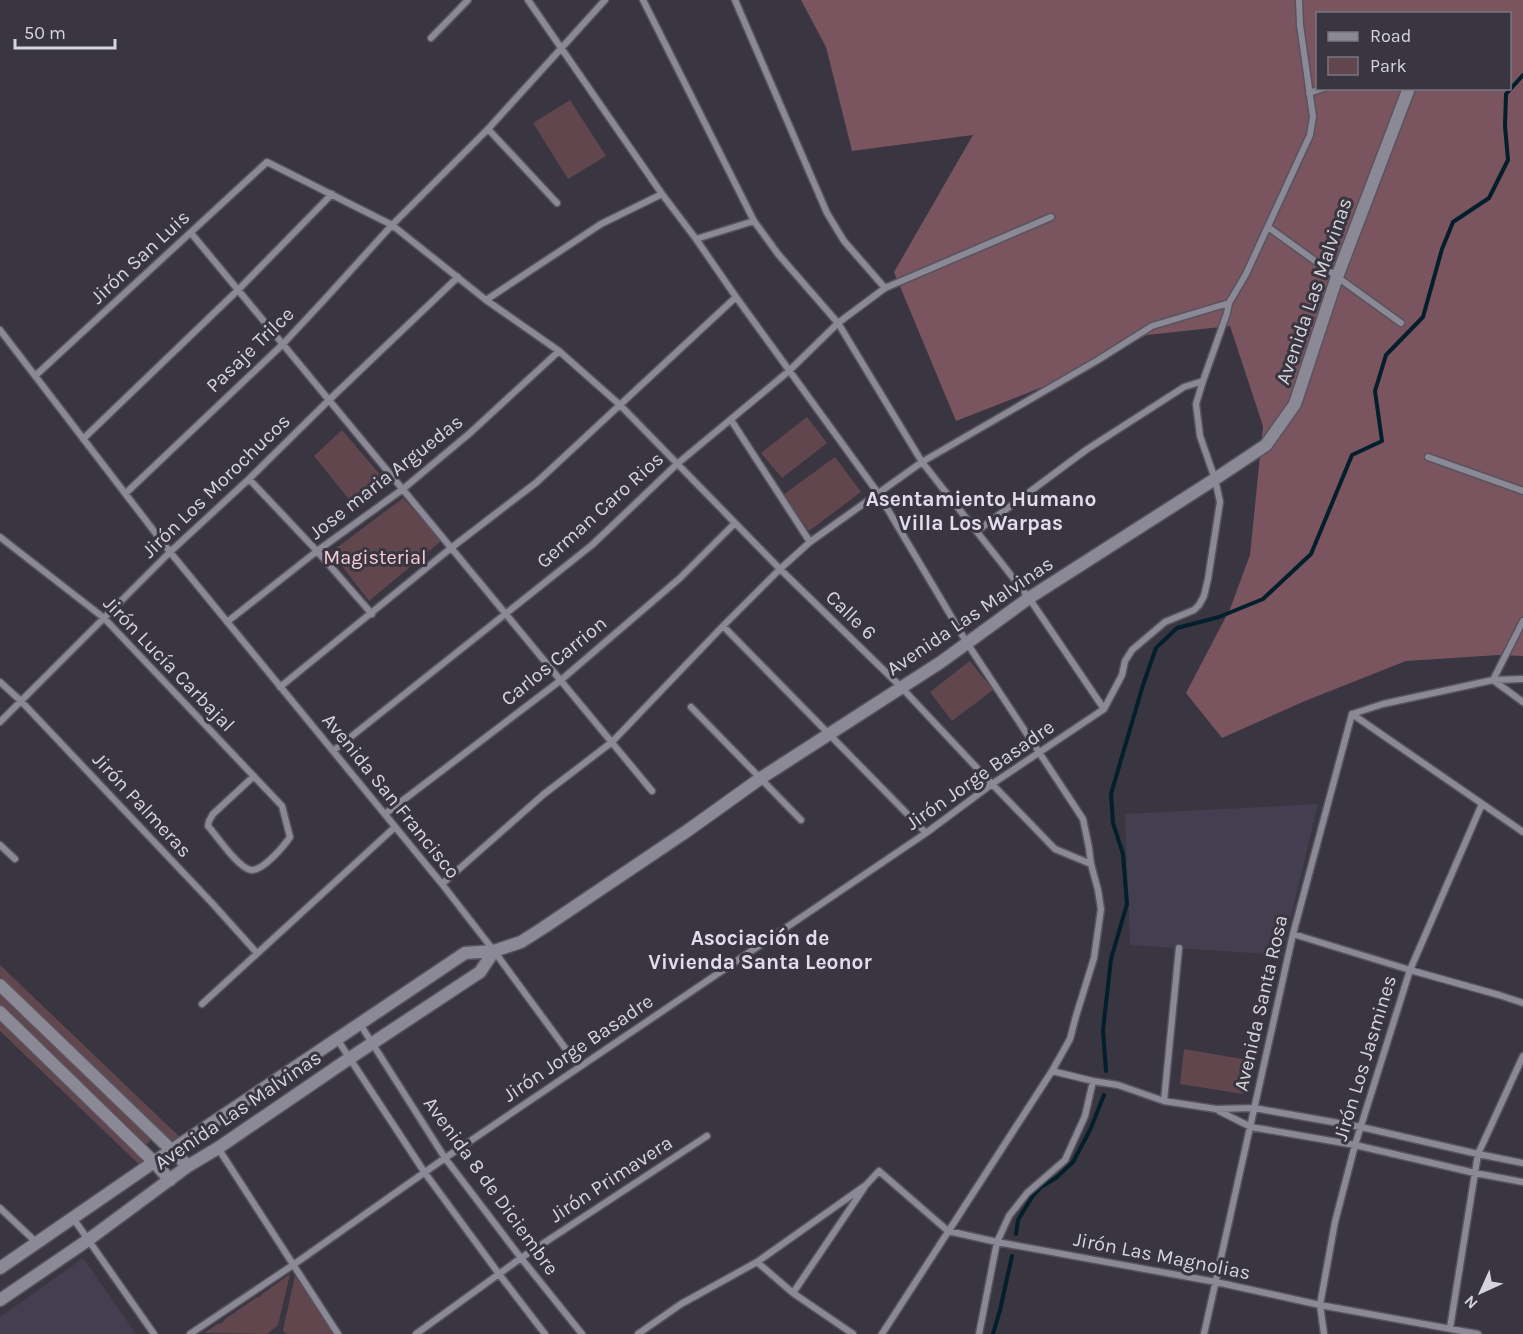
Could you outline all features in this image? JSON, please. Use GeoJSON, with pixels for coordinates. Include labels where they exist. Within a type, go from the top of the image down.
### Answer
{"type":"FeatureCollection","features":[{"type":"Feature","properties":{"kind":"street"},"geometry":{"type":"LineString","coordinates":[[431,38],[468,0]]}},
{"type":"Feature","properties":{"kind":"street"},"geometry":{"type":"LineString","coordinates":[[528,0],[662,194],[878,493],[967,643],[1083,819],[1090,864],[1101,909],[1094,958],[1070,1039],[1052,1071],[882,1334]]}},
{"type":"Feature","properties":{"kind":"street","name":"Pasaje Trilce"},"geometry":{"type":"LineString","coordinates":[[126,493],[283,344],[392,225],[488,129],[606,0]]}},
{"type":"Feature","properties":{"kind":"street"},"geometry":{"type":"LineString","coordinates":[[643,0],[754,221],[778,254],[838,323],[922,462],[1029,598],[1104,709],[1132,650],[1165,622],[1194,610],[1204,596],[1220,502],[1215,479],[1200,436],[1196,404],[1229,303],[1246,274],[1310,135],[1313,117],[1300,25],[1299,0]]}},
{"type":"Feature","properties":{"kind":"street"},"geometry":{"type":"LineString","coordinates":[[735,0],[827,213],[844,241],[885,288]]}},
{"type":"Feature","properties":{"kind":"street"},"geometry":{"type":"LineString","coordinates":[[1309,93],[1318,90]]}},
{"type":"Feature","properties":{"kind":"street","name":"Avenida Las Malvinas"},"geometry":{"type":"LineString","coordinates":[[0,1268],[465,953],[494,951],[521,942],[543,928],[761,778],[967,643],[1029,598],[1266,445],[1295,404],[1337,277],[1408,90]]}},
{"type":"Feature","properties":{"kind":"street"},"geometry":{"type":"LineString","coordinates":[[488,129],[557,203]]}},
{"type":"Feature","properties":{"kind":"street","name":"Calle 6"},"geometry":{"type":"LineString","coordinates":[[267,162],[392,225],[486,300],[559,351],[620,405],[780,569],[901,687],[1055,849],[1090,864]]}},
{"type":"Feature","properties":{"kind":"street","name":"Jirón San Luis"},"geometry":{"type":"LineString","coordinates":[[35,376],[267,162]]}},
{"type":"Feature","properties":{"kind":"street"},"geometry":{"type":"LineString","coordinates":[[83,439],[238,290],[332,194]]}},
{"type":"Feature","properties":{"kind":"street"},"geometry":{"type":"LineString","coordinates":[[486,300],[601,224],[662,194]]}},
{"type":"Feature","properties":{"kind":"street","name":"German Caro Rios"},"geometry":{"type":"LineString","coordinates":[[333,751],[592,545],[677,464],[789,371],[838,323],[885,288],[1051,217]]}},
{"type":"Feature","properties":{"kind":"street"},"geometry":{"type":"LineString","coordinates":[[696,239],[754,221]]}},
{"type":"Feature","properties":{"kind":"street"},"geometry":{"type":"LineString","coordinates":[[1268,227],[1401,323]]}},
{"type":"Feature","properties":{"kind":"street"},"geometry":{"type":"LineString","coordinates":[[191,233],[652,791]]}},
{"type":"Feature","properties":{"kind":"street","name":"Jirón Los Morochucos"},"geometry":{"type":"LineString","coordinates":[[0,722],[170,552],[458,278]]}},
{"type":"Feature","properties":{"kind":"street"},"geometry":{"type":"LineString","coordinates":[[280,687],[537,482],[736,297]]}},
{"type":"Feature","properties":{"kind":"street"},"geometry":{"type":"LineString","coordinates":[[442,884],[544,794],[612,742],[723,626],[810,542],[922,462],[1152,326],[1229,303]]}},
{"type":"Feature","properties":{"kind":"street","name":"Avenida San Francisco"},"geometry":{"type":"LineString","coordinates":[[0,330],[170,552],[442,884],[579,1067]]}},
{"type":"Feature","properties":{"kind":"street","name":"Jose maria Arguedas"},"geometry":{"type":"LineString","coordinates":[[227,622],[317,551],[403,489],[470,433],[559,351]]}},
{"type":"Feature","properties":{"kind":"street"},"geometry":{"type":"LineString","coordinates":[[977,531],[1086,450],[1184,387],[1203,381]]}},
{"type":"Feature","properties":{"kind":"street"},"geometry":{"type":"LineString","coordinates":[[731,420],[810,542]]}},
{"type":"Feature","properties":{"kind":"street"},"geometry":{"type":"LineString","coordinates":[[1428,457],[1523,491]]}},
{"type":"Feature","properties":{"kind":"street"},"geometry":{"type":"LineString","coordinates":[[249,479],[372,614]]}},
{"type":"Feature","properties":{"kind":"street","name":"Carlos Carrion"},"geometry":{"type":"LineString","coordinates":[[385,814],[561,680],[680,578],[735,523]]}},
{"type":"Feature","properties":{"kind":"street","name":"Jirón Lucía Carbajal"},"geometry":{"type":"LineString","coordinates":[[0,537],[104,618],[254,776],[282,806],[290,837],[282,848],[258,869],[249,870],[238,862],[208,826],[208,821],[254,776]]}},
{"type":"Feature","properties":{"kind":"street"},"geometry":{"type":"LineString","coordinates":[[1493,680],[1523,621]]}},
{"type":"Feature","properties":{"kind":"street"},"geometry":{"type":"LineString","coordinates":[[723,626],[926,833]]}},
{"type":"Feature","properties":{"kind":"street"},"geometry":{"type":"LineString","coordinates":[[1352,714],[1383,704],[1493,680],[1523,679]]}},
{"type":"Feature","properties":{"kind":"street"},"geometry":{"type":"LineString","coordinates":[[1493,680],[1523,702]]}},
{"type":"Feature","properties":{"kind":"street","name":"Jirón Palmeras"},"geometry":{"type":"LineString","coordinates":[[0,682],[21,701],[257,953]]}},
{"type":"Feature","properties":{"kind":"street"},"geometry":{"type":"LineString","coordinates":[[691,707],[801,820]]}},
{"type":"Feature","properties":{"kind":"street","name":"Jirón Jorge Basadre"},"geometry":{"type":"LineString","coordinates":[[190,1334],[445,1158],[926,833],[992,784],[1104,709]]}},
{"type":"Feature","properties":{"kind":"street"},"geometry":{"type":"LineString","coordinates":[[1352,714],[1523,832]]}},
{"type":"Feature","properties":{"kind":"street","name":"Avenida Santa Rosa"},"geometry":{"type":"LineString","coordinates":[[1204,1334],[1293,934],[1352,714]]}},
{"type":"Feature","properties":{"kind":"street","name":"Jirón Los Jasmines"},"geometry":{"type":"LineString","coordinates":[[1324,1334],[1320,1305],[1335,1222],[1355,1145],[1410,970],[1482,804]]}},
{"type":"Feature","properties":{"kind":"street"},"geometry":{"type":"LineString","coordinates":[[202,1004],[395,827]]}},
{"type":"Feature","properties":{"kind":"street"},"geometry":{"type":"LineString","coordinates":[[0,844],[15,859]]}},
{"type":"Feature","properties":{"kind":"street"},"geometry":{"type":"LineString","coordinates":[[1293,934],[1523,1003]]}},
{"type":"Feature","properties":{"kind":"street"},"geometry":{"type":"LineString","coordinates":[[1164,1101],[1179,948]]}},
{"type":"Feature","properties":{"kind":"street","name":"Avenida Las Malvinas"},"geometry":{"type":"LineString","coordinates":[[0,1300],[88,1240],[188,1166],[480,972],[494,951]]}},
{"type":"Feature","properties":{"kind":"street"},"geometry":{"type":"LineString","coordinates":[[0,984],[188,1166]]}},
{"type":"Feature","properties":{"kind":"street"},"geometry":{"type":"LineString","coordinates":[[0,1012],[170,1180]]}},
{"type":"Feature","properties":{"kind":"street","name":"Avenida 8 de Diciembre"},"geometry":{"type":"LineString","coordinates":[[360,1024],[445,1158],[582,1334]]}},
{"type":"Feature","properties":{"kind":"street"},"geometry":{"type":"LineString","coordinates":[[337,1038],[425,1173],[545,1334]]}},
{"type":"Feature","properties":{"kind":"street"},"geometry":{"type":"LineString","coordinates":[[1450,1328],[1478,1154],[1523,1056]]}},
{"type":"Feature","properties":{"kind":"street"},"geometry":{"type":"LineString","coordinates":[[1052,1071],[1118,1085],[1164,1101],[1216,1109],[1254,1108],[1361,1127],[1523,1163]]}},
{"type":"Feature","properties":{"kind":"street"},"geometry":{"type":"LineString","coordinates":[[979,1334],[997,1242],[1009,1216],[1027,1193],[1065,1160],[1085,1116],[1093,1081]]}},
{"type":"Feature","properties":{"kind":"street"},"geometry":{"type":"LineString","coordinates":[[1216,1109],[1251,1126],[1355,1145],[1523,1182]]}},
{"type":"Feature","properties":{"kind":"street","name":"Jirón Primavera"},"geometry":{"type":"LineString","coordinates":[[416,1334],[521,1258],[707,1136]]}},
{"type":"Feature","properties":{"kind":"street"},"geometry":{"type":"LineString","coordinates":[[218,1148],[338,1334]]}},
{"type":"Feature","properties":{"kind":"street","name":"Jirón Las Magnolias"},"geometry":{"type":"LineString","coordinates":[[866,1185],[879,1171],[948,1231],[1478,1334]]}},
{"type":"Feature","properties":{"kind":"street"},"geometry":{"type":"LineString","coordinates":[[638,1334],[681,1304],[757,1262],[866,1185]]}},
{"type":"Feature","properties":{"kind":"street"},"geometry":{"type":"LineString","coordinates":[[793,1293],[866,1185]]}},
{"type":"Feature","properties":{"kind":"street"},"geometry":{"type":"LineString","coordinates":[[0,1208],[37,1244]]}},
{"type":"Feature","properties":{"kind":"street"},"geometry":{"type":"LineString","coordinates":[[74,1218],[154,1334]]}},
{"type":"Feature","properties":{"kind":"street"},"geometry":{"type":"LineString","coordinates":[[757,1262],[793,1293],[853,1334]]}},
{"type":"Feature","properties":{"kind":"shaded area"},"geometry":{"type":"Polygon","coordinates":[[[801,0],[1523,0],[1523,656],[1499,655],[1406,661],[1305,701],[1222,738],[1186,693],[1230,609],[1250,555],[1263,426],[1230,326],[1147,335],[1058,381],[956,421],[894,272],[973,135],[852,151],[826,47],[801,0]]]}},
{"type":"Feature","properties":{"kind":"shaded area"},"geometry":{"type":"Polygon","coordinates":[[[1318,804],[1282,955],[1130,945],[1125,814],[1318,804]]]}},
{"type":"Feature","properties":{"kind":"shaded area"},"geometry":{"type":"Polygon","coordinates":[[[83,1258],[136,1334],[0,1334],[0,1317],[83,1258]]]}},
{"type":"Feature","properties":{"kind":"green space"},"geometry":{"type":"Polygon","coordinates":[[[570,100],[606,156],[568,179],[533,123],[570,100]]]}},
{"type":"Feature","properties":{"kind":"green space"},"geometry":{"type":"Polygon","coordinates":[[[807,417],[827,443],[782,478],[761,453],[807,417]]]}},
{"type":"Feature","properties":{"kind":"green space"},"geometry":{"type":"Polygon","coordinates":[[[342,430],[387,483],[356,508],[314,456],[342,430]]]}},
{"type":"Feature","properties":{"kind":"green space"},"geometry":{"type":"Polygon","coordinates":[[[835,457],[861,492],[809,531],[783,495],[835,457]]]}},
{"type":"Feature","properties":{"kind":"green space","name":"Magisterial"},"geometry":{"type":"Polygon","coordinates":[[[403,498],[441,541],[369,601],[331,552],[403,498]]]}},
{"type":"Feature","properties":{"kind":"green space"},"geometry":{"type":"Polygon","coordinates":[[[970,661],[993,690],[952,721],[930,692],[970,661]]]}},
{"type":"Feature","properties":{"kind":"green space"},"geometry":{"type":"Polygon","coordinates":[[[0,965],[186,1143],[180,1149],[0,976],[0,965]]]}},
{"type":"Feature","properties":{"kind":"green space"},"geometry":{"type":"Polygon","coordinates":[[[0,994],[151,1138],[149,1143],[144,1145],[0,1008],[0,994]]]}},
{"type":"Feature","properties":{"kind":"green space"},"geometry":{"type":"Polygon","coordinates":[[[0,1021],[152,1167],[151,1171],[148,1173],[0,1031],[0,1021]]]}},
{"type":"Feature","properties":{"kind":"green space"},"geometry":{"type":"Polygon","coordinates":[[[1184,1049],[1248,1060],[1243,1094],[1180,1084],[1184,1049]]]}},
{"type":"Feature","properties":{"kind":"green space"},"geometry":{"type":"Polygon","coordinates":[[[290,1274],[278,1325],[267,1334],[204,1333],[258,1298],[290,1274]]]}},
{"type":"Feature","properties":{"kind":"green space"},"geometry":{"type":"Polygon","coordinates":[[[295,1276],[334,1334],[286,1334],[283,1330],[295,1276]]]}},
{"type":"Feature","properties":{"kind":"waterway"},"geometry":{"type":"LineString","coordinates":[[1511,88],[1523,75]]}},
{"type":"Feature","properties":{"kind":"waterway"},"geometry":{"type":"LineString","coordinates":[[1106,1071],[1103,1030],[1111,959],[1127,904],[1123,854],[1113,823],[1111,794],[1156,648],[1177,628],[1219,617],[1263,599],[1311,554],[1352,455],[1382,441],[1375,391],[1386,355],[1423,317],[1442,249],[1453,222],[1489,198],[1508,160],[1505,126],[1506,94],[1510,90]]}},
{"type":"Feature","properties":{"kind":"waterway"},"geometry":{"type":"LineString","coordinates":[[1016,1234],[1018,1220],[1032,1197],[1073,1162],[1090,1130],[1104,1095]]}},
{"type":"Feature","properties":{"kind":"waterway"},"geometry":{"type":"LineString","coordinates":[[993,1334],[1012,1256]]}},
{"type":"Feature","properties":{"kind":"district","name":"Asentamiento Humano Villa Los Warpas"},"geometry":{"type":"Point","coordinates":[981,511]}},
{"type":"Feature","properties":{"kind":"district","name":"Asociación de Vivienda Santa Leonor"},"geometry":{"type":"Point","coordinates":[760,950]}}]}
